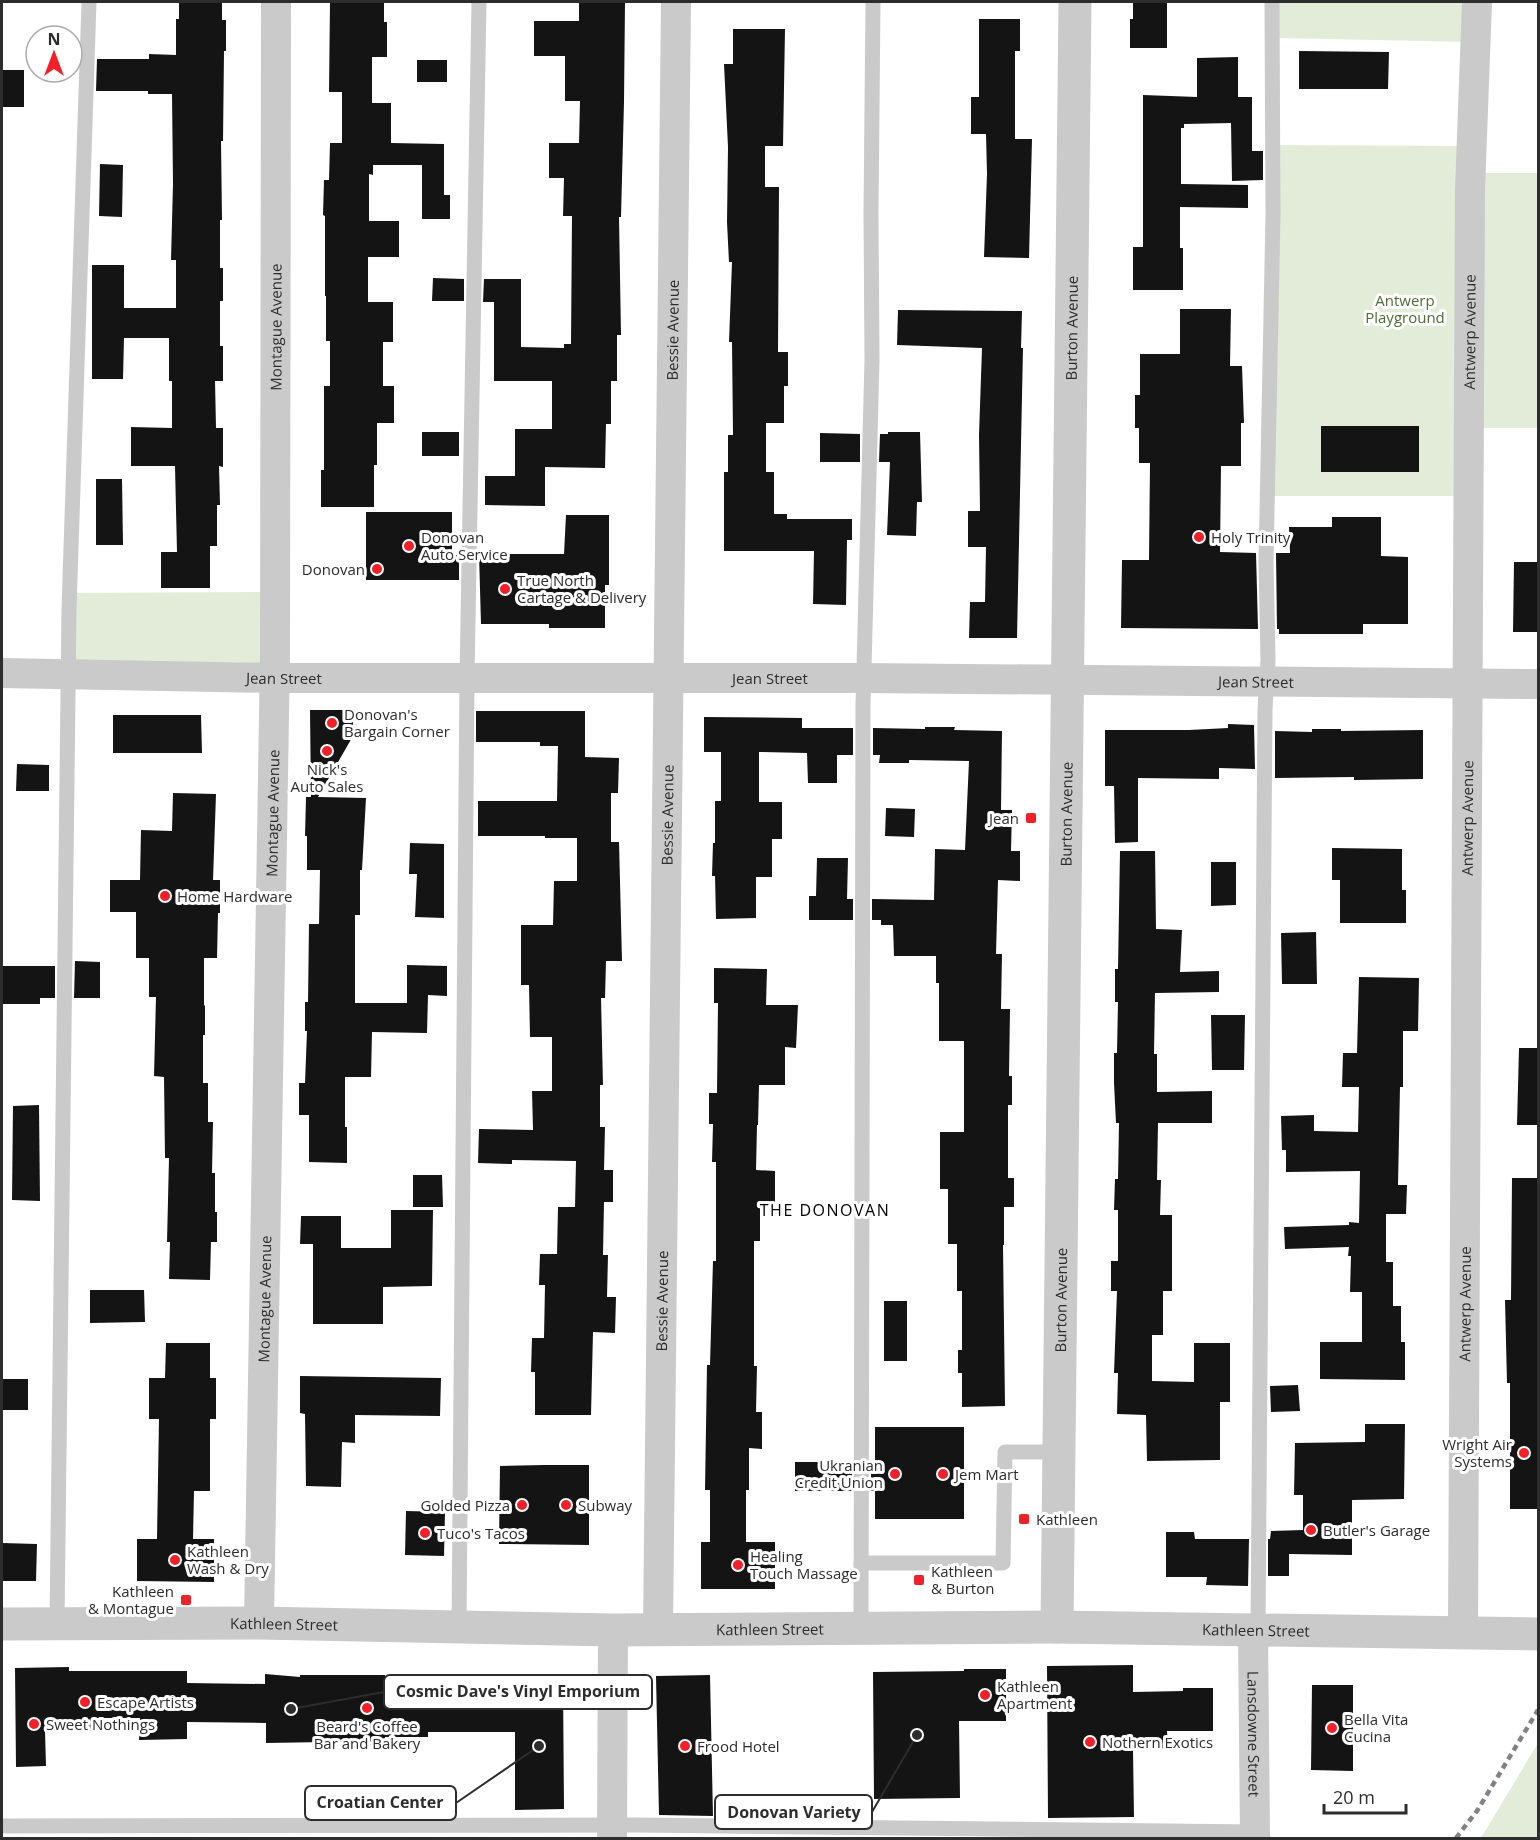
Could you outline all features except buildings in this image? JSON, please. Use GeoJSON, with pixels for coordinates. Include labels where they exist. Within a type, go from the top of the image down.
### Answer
{"type":"FeatureCollection","features":[{"type":"Feature","properties":{"kind":"street","name":"Montague Avenue"},"geometry":{"type":"LineString","coordinates":[[260,1623],[274,678],[276,2]]}},
{"type":"Feature","properties":{"kind":"street","name":"Bessie Avenue"},"geometry":{"type":"LineString","coordinates":[[658,1629],[676,2]]}},
{"type":"Feature","properties":{"kind":"street","name":"Burton Avenue"},"geometry":{"type":"LineString","coordinates":[[1057,1627],[1075,2]]}},
{"type":"Feature","properties":{"kind":"street","name":"Antwerp Avenue"},"geometry":{"type":"LineString","coordinates":[[1463,1632],[1470,189],[1477,2]]}},
{"type":"Feature","properties":{"kind":"street","name":"Jean Street"},"geometry":{"type":"LineString","coordinates":[[2,673],[274,678],[670,677],[1539,684]]}},
{"type":"Feature","properties":{"kind":"street","name":"Kathleen Street"},"geometry":{"type":"LineString","coordinates":[[2,1624],[260,1623],[613,1630],[1057,1627],[1539,1634]]}},
{"type":"Feature","properties":{"kind":"street","name":"Lansdowne Street"},"geometry":{"type":"LineString","coordinates":[[1255,1629],[1255,1835]]}},
{"type":"Feature","properties":{"kind":"street"},"geometry":{"type":"LineString","coordinates":[[612,1832],[613,1630]]}},
{"type":"Feature","properties":{"kind":"lane"},"geometry":{"type":"LineString","coordinates":[[57,1624],[70,674],[69,597],[89,2]]}},
{"type":"Feature","properties":{"kind":"lane"},"geometry":{"type":"LineString","coordinates":[[459,1627],[467,678],[479,2]]}},
{"type":"Feature","properties":{"kind":"lane"},"geometry":{"type":"LineString","coordinates":[[861,1628],[863,678],[872,360],[873,2]]}},
{"type":"Feature","properties":{"kind":"lane"},"geometry":{"type":"LineString","coordinates":[[1255,1629],[1265,681],[1268,660],[1266,562],[1273,214],[1272,2]]}},
{"type":"Feature","properties":{"kind":"lane"},"geometry":{"type":"LineString","coordinates":[[861,1563],[1003,1563],[1005,1452],[1060,1452]]}},
{"type":"Feature","properties":{"kind":"lane"},"geometry":{"type":"LineString","coordinates":[[2,1826],[1255,1835]]}},
{"type":"Feature","properties":{"kind":"green space"},"geometry":{"type":"Polygon","coordinates":[[[1274,2],[1475,2],[1473,42],[1274,38],[1274,2]]]}},
{"type":"Feature","properties":{"kind":"green space","name":"Antwerp Playground"},"geometry":{"type":"Polygon","coordinates":[[[1275,145],[1469,146],[1468,173],[1538,173],[1538,428],[1467,428],[1466,496],[1269,496],[1275,145]]]}},
{"type":"Feature","properties":{"kind":"green space"},"geometry":{"type":"Polygon","coordinates":[[[273,592],[273,680],[68,676],[68,593],[273,592]]]}},
{"type":"Feature","properties":{"kind":"green space"},"geometry":{"type":"Polygon","coordinates":[[[1538,1743],[1538,1838],[1480,1838],[1484,1833],[1538,1743]]]}},
{"type":"Feature","properties":{"kind":"railway"},"geometry":{"type":"LineString","coordinates":[[1456,1838],[1477,1811],[1538,1710]]}},
{"type":"Feature","properties":{"kind":"place","name":"Holy Trinity"},"geometry":{"type":"Point","coordinates":[1199,537]}},
{"type":"Feature","properties":{"kind":"place","name":"Donovan Auto Service"},"geometry":{"type":"Point","coordinates":[409,546]}},
{"type":"Feature","properties":{"kind":"place","name":"Donovan"},"geometry":{"type":"Point","coordinates":[377,569]}},
{"type":"Feature","properties":{"kind":"place","name":"True North Cartage & Delivery"},"geometry":{"type":"Point","coordinates":[505,589]}},
{"type":"Feature","properties":{"kind":"place","name":"Donovan's Bargain Corner"},"geometry":{"type":"Point","coordinates":[332,723]}},
{"type":"Feature","properties":{"kind":"place","name":"Nick's Auto Sales"},"geometry":{"type":"Point","coordinates":[327,751]}},
{"type":"Feature","properties":{"kind":"place","name":"Jean"},"geometry":{"type":"Point","coordinates":[1031,818]}},
{"type":"Feature","properties":{"kind":"place","name":"Home Hardware"},"geometry":{"type":"Point","coordinates":[165,896]}},
{"type":"Feature","properties":{"kind":"place","name":"Wright Air Systems"},"geometry":{"type":"Point","coordinates":[1524,1453]}},
{"type":"Feature","properties":{"kind":"place","name":"Ukranian Credit Union"},"geometry":{"type":"Point","coordinates":[895,1474]}},
{"type":"Feature","properties":{"kind":"place","name":"Jem Mart"},"geometry":{"type":"Point","coordinates":[943,1474]}},
{"type":"Feature","properties":{"kind":"place","name":"Golded Pizza"},"geometry":{"type":"Point","coordinates":[522,1505]}},
{"type":"Feature","properties":{"kind":"place","name":"Subway"},"geometry":{"type":"Point","coordinates":[566,1505]}},
{"type":"Feature","properties":{"kind":"place","name":"Kathleen"},"geometry":{"type":"Point","coordinates":[1024,1519]}},
{"type":"Feature","properties":{"kind":"place","name":"Butler's Garage"},"geometry":{"type":"Point","coordinates":[1311,1530]}},
{"type":"Feature","properties":{"kind":"place","name":"Tuco's Tacos"},"geometry":{"type":"Point","coordinates":[425,1533]}},
{"type":"Feature","properties":{"kind":"place","name":"Kathleen Wash & Dry"},"geometry":{"type":"Point","coordinates":[175,1560]}},
{"type":"Feature","properties":{"kind":"place","name":"Healing Touch Massage"},"geometry":{"type":"Point","coordinates":[738,1565]}},
{"type":"Feature","properties":{"kind":"place","name":"Kathleen & Burton"},"geometry":{"type":"Point","coordinates":[919,1580]}},
{"type":"Feature","properties":{"kind":"place","name":"Kathleen & Montague"},"geometry":{"type":"Point","coordinates":[186,1600]}},
{"type":"Feature","properties":{"kind":"place","name":"Kathleen Apartment"},"geometry":{"type":"Point","coordinates":[985,1695]}},
{"type":"Feature","properties":{"kind":"place","name":"Escape Artists"},"geometry":{"type":"Point","coordinates":[85,1702]}},
{"type":"Feature","properties":{"kind":"place","name":"Beard's Coffee Bar and Bakery"},"geometry":{"type":"Point","coordinates":[367,1708]}},
{"type":"Feature","properties":{"kind":"place","name":"Cosmic Dave's Vinyl Emporium"},"geometry":{"type":"Point","coordinates":[291,1709]}},
{"type":"Feature","properties":{"kind":"place","name":"Sweet Nothings"},"geometry":{"type":"Point","coordinates":[34,1724]}},
{"type":"Feature","properties":{"kind":"place","name":"Bella Vita Cucina"},"geometry":{"type":"Point","coordinates":[1332,1728]}},
{"type":"Feature","properties":{"kind":"place","name":"Donovan Variety"},"geometry":{"type":"Point","coordinates":[917,1735]}},
{"type":"Feature","properties":{"kind":"place","name":"Nothern Exotics"},"geometry":{"type":"Point","coordinates":[1090,1742]}},
{"type":"Feature","properties":{"kind":"place","name":"Croatian Center"},"geometry":{"type":"Point","coordinates":[539,1746]}},
{"type":"Feature","properties":{"kind":"place","name":"Frood Hotel"},"geometry":{"type":"Point","coordinates":[685,1746]}},
{"type":"Feature","properties":{"kind":"district","name":"THE DONOVAN"},"geometry":{"type":"Point","coordinates":[825,1210]}}]}
